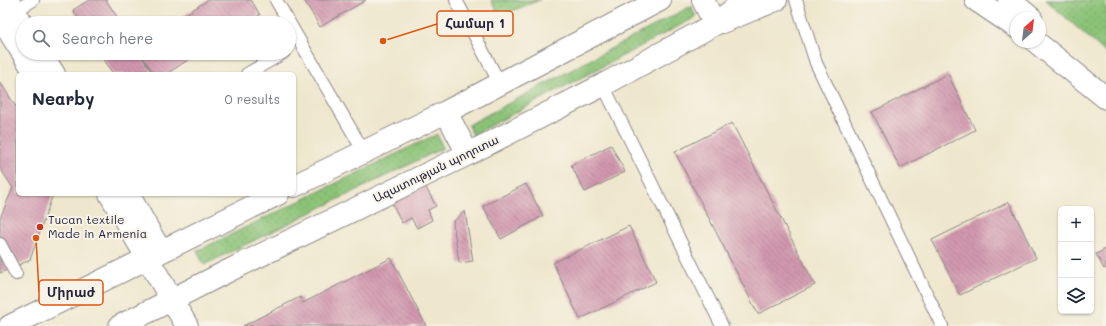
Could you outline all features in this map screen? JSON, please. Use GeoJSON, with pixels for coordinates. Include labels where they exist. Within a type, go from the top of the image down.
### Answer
{"type":"FeatureCollection","features":[{"type":"Feature","properties":{"kind":"main road"},"geometry":{"type":"LineString","coordinates":[[296,185],[446,112],[660,0]]}},
{"type":"Feature","properties":{"kind":"main road"},"geometry":{"type":"LineString","coordinates":[[703,0],[715,24],[776,0]]}},
{"type":"Feature","properties":{"kind":"main road","name":"Ազատության պողոտա"},"geometry":{"type":"LineString","coordinates":[[120,326],[222,274],[468,154],[603,84],[715,24],[745,0]]}},
{"type":"Feature","properties":{"kind":"main road"},"geometry":{"type":"LineString","coordinates":[[976,0],[1010,23]]}},
{"type":"Feature","properties":{"kind":"main road"},"geometry":{"type":"LineString","coordinates":[[1009,0],[1024,12]]}},
{"type":"Feature","properties":{"kind":"main road"},"geometry":{"type":"LineString","coordinates":[[1046,31],[1106,84]]}},
{"type":"Feature","properties":{"kind":"main road"},"geometry":{"type":"LineString","coordinates":[[1044,48],[1106,98]]}},
{"type":"Feature","properties":{"kind":"main road"},"geometry":{"type":"LineString","coordinates":[[31,60],[35,72]]}},
{"type":"Feature","properties":{"kind":"main road"},"geometry":{"type":"LineString","coordinates":[[45,60],[53,72]]}},
{"type":"Feature","properties":{"kind":"main road"},"geometry":{"type":"LineString","coordinates":[[446,112],[468,154]]}},
{"type":"Feature","properties":{"kind":"main road"},"geometry":{"type":"LineString","coordinates":[[111,196],[154,254]]}},
{"type":"Feature","properties":{"kind":"main road"},"geometry":{"type":"LineString","coordinates":[[129,196],[188,326]]}},
{"type":"Feature","properties":{"kind":"main road"},"geometry":{"type":"LineString","coordinates":[[10,326],[274,196]]}},
{"type":"Feature","properties":{"kind":"lane"},"geometry":{"type":"LineString","coordinates":[[276,0],[286,16]]}},
{"type":"Feature","properties":{"kind":"lane"},"geometry":{"type":"LineString","coordinates":[[456,0],[500,84]]}},
{"type":"Feature","properties":{"kind":"lane"},"geometry":{"type":"LineString","coordinates":[[796,0],[816,63],[942,326]]}},
{"type":"Feature","properties":{"kind":"lane"},"geometry":{"type":"LineString","coordinates":[[296,34],[364,152]]}},
{"type":"Feature","properties":{"kind":"lane"},"geometry":{"type":"LineString","coordinates":[[296,45],[301,42]]}},
{"type":"Feature","properties":{"kind":"lane"},"geometry":{"type":"LineString","coordinates":[[250,72],[271,60]]}},
{"type":"Feature","properties":{"kind":"lane"},"geometry":{"type":"LineString","coordinates":[[603,84],[722,326]]}},
{"type":"Feature","properties":{"kind":"lane"},"geometry":{"type":"LineString","coordinates":[[0,244],[16,274]]}},
{"type":"Feature","properties":{"kind":"green space"},"geometry":{"type":"Polygon","coordinates":[[[491,0],[540,0],[499,16],[491,0]]]}},
{"type":"Feature","properties":{"kind":"green space"},"geometry":{"type":"Polygon","coordinates":[[[1046,0],[1106,0],[1106,53],[1046,0]]]}},
{"type":"Feature","properties":{"kind":"green space"},"geometry":{"type":"Polygon","coordinates":[[[691,6],[696,17],[473,135],[468,125],[691,6]]]}},
{"type":"Feature","properties":{"kind":"green space"},"geometry":{"type":"Polygon","coordinates":[[[437,134],[443,148],[204,265],[197,251],[437,134]]]}},
{"type":"Feature","properties":{"kind":"building"},"geometry":{"type":"Polygon","coordinates":[[[89,0],[106,0],[116,16],[77,16],[73,10],[89,0]]]}},
{"type":"Feature","properties":{"kind":"building"},"geometry":{"type":"Polygon","coordinates":[[[208,0],[251,0],[260,15],[258,16],[183,16],[208,0]]]}},
{"type":"Feature","properties":{"kind":"building"},"geometry":{"type":"Polygon","coordinates":[[[304,0],[366,0],[320,27],[304,0]]]}},
{"type":"Feature","properties":{"kind":"building"},"geometry":{"type":"Polygon","coordinates":[[[104,60],[144,60],[152,72],[112,72],[104,60]]]}},
{"type":"Feature","properties":{"kind":"building"},"geometry":{"type":"Polygon","coordinates":[[[145,60],[188,60],[169,72],[153,72],[145,60]]]}},
{"type":"Feature","properties":{"kind":"building"},"geometry":{"type":"Polygon","coordinates":[[[948,74],[975,130],[900,168],[872,112],[948,74]]]}},
{"type":"Feature","properties":{"kind":"building"},"geometry":{"type":"Polygon","coordinates":[[[0,82],[16,107],[16,196],[52,196],[30,260],[0,273],[0,218],[13,188],[0,168],[0,82]]]}},
{"type":"Feature","properties":{"kind":"building"},"geometry":{"type":"Polygon","coordinates":[[[732,123],[815,285],[758,314],[675,152],[732,123]]]}},
{"type":"Feature","properties":{"kind":"building"},"geometry":{"type":"Polygon","coordinates":[[[611,145],[625,172],[585,192],[571,165],[611,145]]]}},
{"type":"Feature","properties":{"kind":"building"},"geometry":{"type":"Polygon","coordinates":[[[526,184],[543,216],[501,239],[483,206],[526,184]]]}},
{"type":"Feature","properties":{"kind":"building"},"geometry":{"type":"Polygon","coordinates":[[[425,186],[436,206],[428,210],[432,220],[417,228],[411,218],[402,223],[392,203],[425,186]]]}},
{"type":"Feature","properties":{"kind":"building"},"geometry":{"type":"Polygon","coordinates":[[[1009,202],[1036,258],[960,295],[932,240],[1009,202]]]}},
{"type":"Feature","properties":{"kind":"building"},"geometry":{"type":"Polygon","coordinates":[[[465,211],[473,261],[459,263],[453,222],[465,211]]]}},
{"type":"Feature","properties":{"kind":"building"},"geometry":{"type":"Polygon","coordinates":[[[629,226],[656,282],[580,319],[553,263],[629,226]]]}},
{"type":"Feature","properties":{"kind":"building"},"geometry":{"type":"Polygon","coordinates":[[[1106,249],[1106,268],[1104,269],[1096,254],[1106,249]]]}},
{"type":"Feature","properties":{"kind":"building"},"geometry":{"type":"Polygon","coordinates":[[[391,258],[426,326],[243,326],[300,297],[303,303],[391,258]]]}},
{"type":"Feature","properties":{"kind":"place","name":"Համար 1"},"geometry":{"type":"Point","coordinates":[383,41]}},
{"type":"Feature","properties":{"kind":"place","name":"Tucan textile Made in Armenia"},"geometry":{"type":"Point","coordinates":[40,227]}},
{"type":"Feature","properties":{"kind":"place","name":"Միրաժ"},"geometry":{"type":"Point","coordinates":[36,238]}}]}
